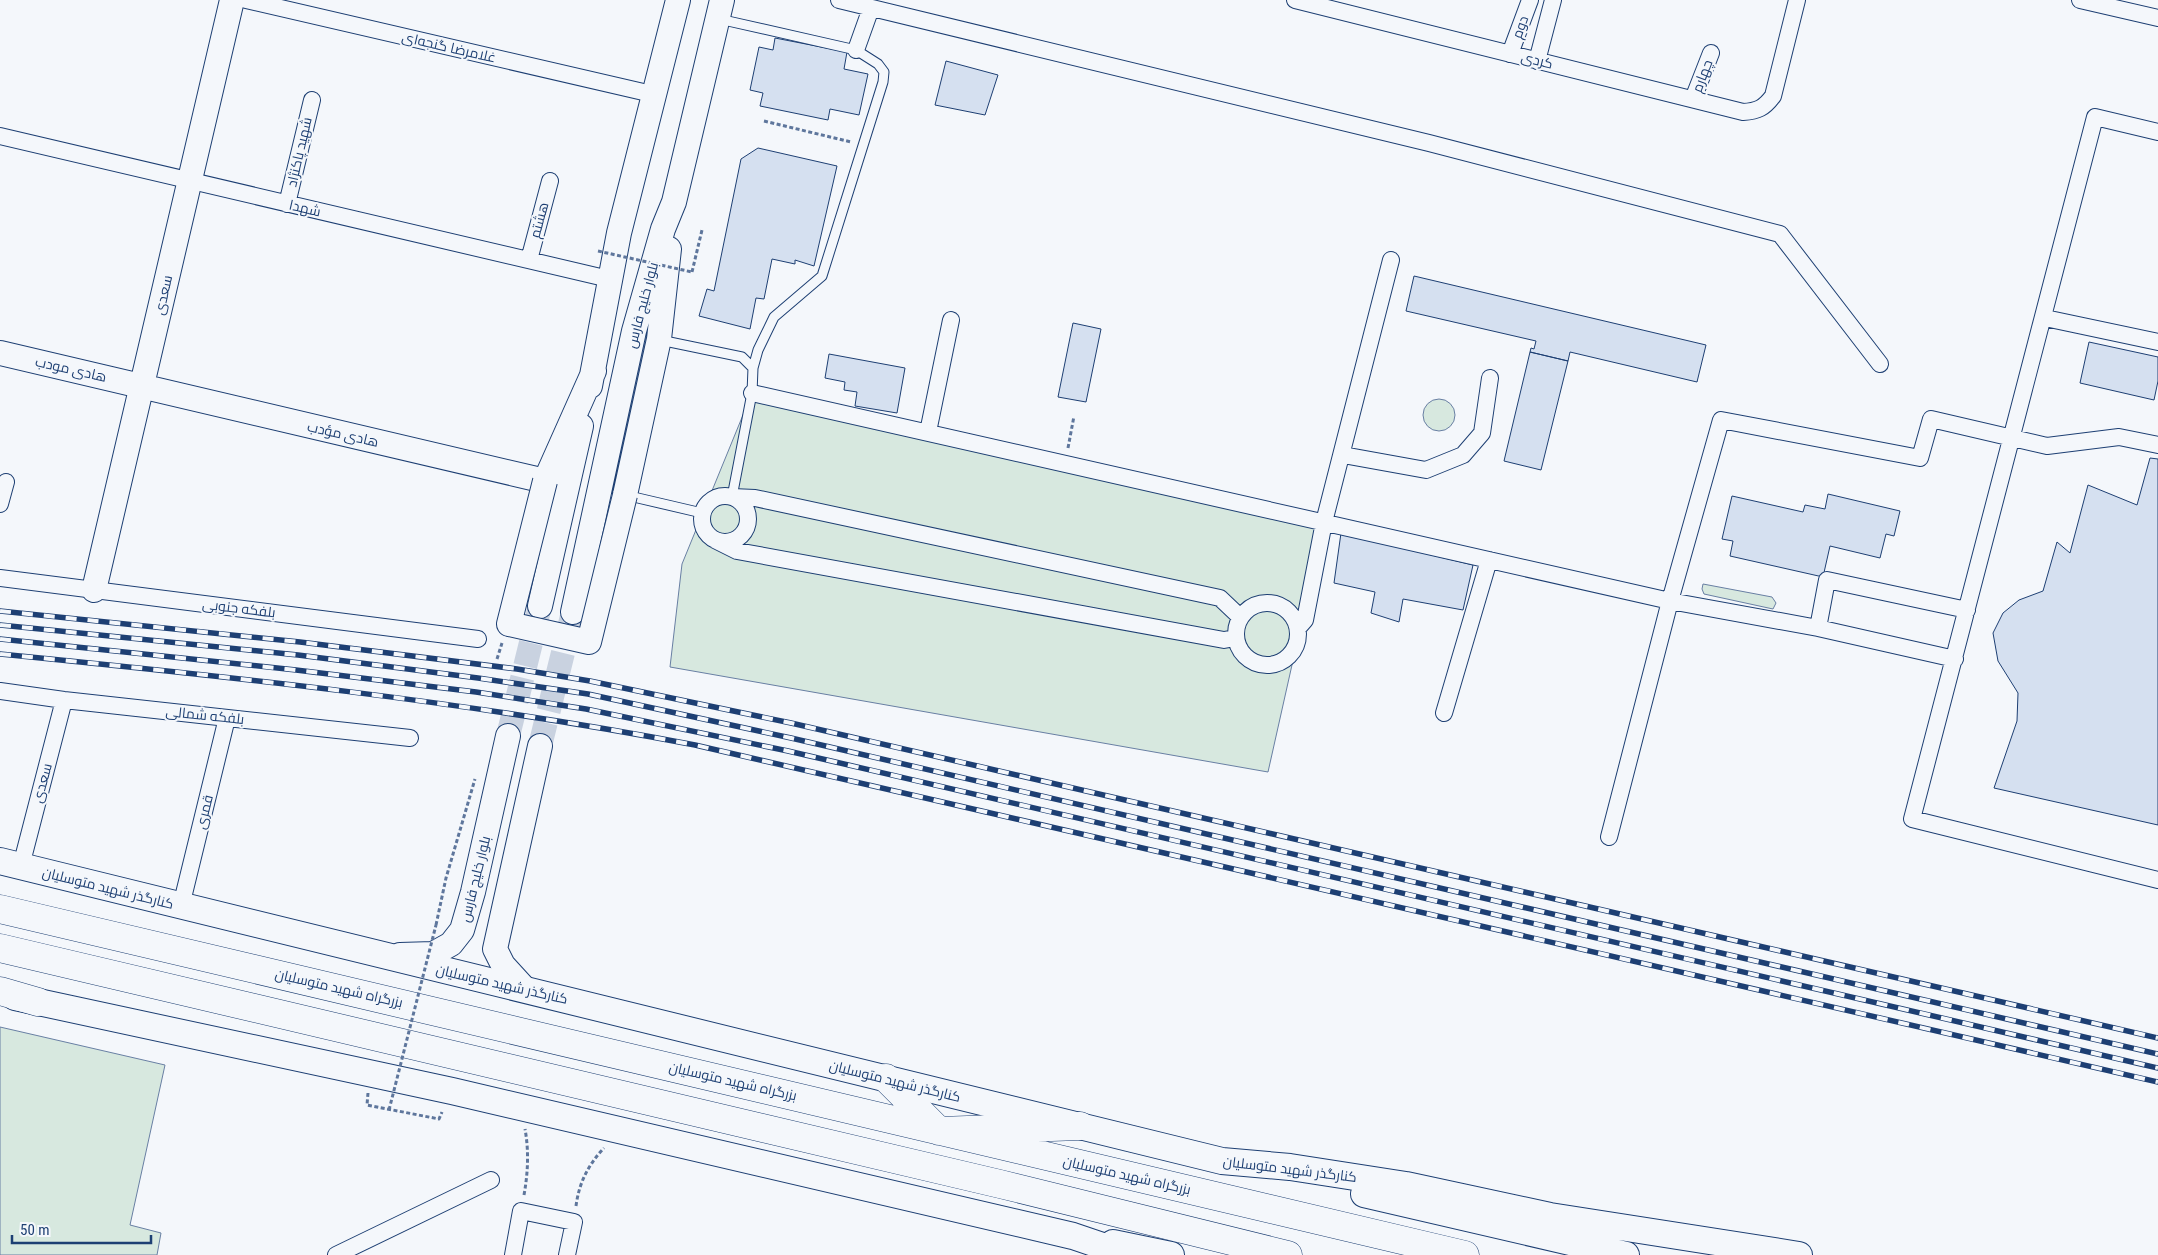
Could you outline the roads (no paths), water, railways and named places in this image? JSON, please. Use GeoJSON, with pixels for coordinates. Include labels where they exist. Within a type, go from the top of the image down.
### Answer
{"type":"FeatureCollection","features":[{"type":"Feature","properties":{"kind":"highway","name":"بزرگراه شهید متوسلیان"},"geometry":{"type":"LineString","coordinates":[[0,909],[1465,1255]]}},
{"type":"Feature","properties":{"kind":"highway"},"geometry":{"type":"LineString","coordinates":[[0,948],[991,1182],[1288,1255]]}},
{"type":"Feature","properties":{"kind":"highway"},"geometry":{"type":"LineString","coordinates":[[0,992],[38,1002]]}},
{"type":"Feature","properties":{"kind":"highway"},"geometry":{"type":"LineString","coordinates":[[886,1078],[940,1131],[1080,1126]]}},
{"type":"Feature","properties":{"kind":"main road","name":"کنارگذر شهید متوسلیان"},"geometry":{"type":"LineString","coordinates":[[10,864],[378,955],[524,988],[1222,1161],[1290,1167],[1406,1185],[1550,1216],[1799,1255]]}},
{"type":"Feature","properties":{"kind":"main road"},"geometry":{"type":"LineString","coordinates":[[38,1002],[521,1106],[1073,1236],[1171,1255]]}},
{"type":"Feature","properties":{"kind":"main road"},"geometry":{"type":"LineString","coordinates":[[1222,1161],[1626,1255]]}},
{"type":"Feature","properties":{"kind":"main road"},"geometry":{"type":"LineString","coordinates":[[1073,1236],[1129,1255]]}},
{"type":"Feature","properties":{"kind":"street","name":"سعدی"},"geometry":{"type":"LineString","coordinates":[[94,590],[232,0]]}},
{"type":"Feature","properties":{"kind":"street","name":"غلامرضا گنجه‌ای"},"geometry":{"type":"LineString","coordinates":[[246,0],[652,94]]}},
{"type":"Feature","properties":{"kind":"street"},"geometry":{"type":"LineString","coordinates":[[540,606],[594,371],[609,279],[652,94],[678,0]]}},
{"type":"Feature","properties":{"kind":"street"},"geometry":{"type":"LineString","coordinates":[[839,0],[1429,143],[1780,234],[1880,364]]}},
{"type":"Feature","properties":{"kind":"street","name":"کردی"},"geometry":{"type":"LineString","coordinates":[[1295,0],[1743,112],[1754,112],[1764,107],[1773,96],[1797,0]]}},
{"type":"Feature","properties":{"kind":"street","name":"دوم"},"geometry":{"type":"LineString","coordinates":[[1510,54],[1530,0]]}},
{"type":"Feature","properties":{"kind":"street"},"geometry":{"type":"LineString","coordinates":[[1537,60],[1552,0]]}},
{"type":"Feature","properties":{"kind":"street"},"geometry":{"type":"LineString","coordinates":[[2080,0],[2103,3],[2158,18]]}},
{"type":"Feature","properties":{"kind":"street"},"geometry":{"type":"LineString","coordinates":[[856,50],[871,8]]}},
{"type":"Feature","properties":{"kind":"street","name":"بلوار خلیج فارس"},"geometry":{"type":"LineString","coordinates":[[573,612],[634,331],[663,229],[674,202],[720,9]]}},
{"type":"Feature","properties":{"kind":"street","name":"چهارم"},"geometry":{"type":"LineString","coordinates":[[1693,99],[1711,53]]}},
{"type":"Feature","properties":{"kind":"street","name":"شهید پاکنژاد"},"geometry":{"type":"LineString","coordinates":[[287,204],[312,100]]}},
{"type":"Feature","properties":{"kind":"street"},"geometry":{"type":"LineString","coordinates":[[2158,132],[2096,117],[2045,318],[1912,818],[2158,880]]}},
{"type":"Feature","properties":{"kind":"street","name":"شهدا"},"geometry":{"type":"LineString","coordinates":[[0,136],[609,279]]}},
{"type":"Feature","properties":{"kind":"street","name":"هشتم"},"geometry":{"type":"LineString","coordinates":[[528,260],[550,181]]}},
{"type":"Feature","properties":{"kind":"street"},"geometry":{"type":"LineString","coordinates":[[594,371],[546,481],[509,624],[589,642],[625,495],[659,340],[674,202]]}},
{"type":"Feature","properties":{"kind":"street"},"geometry":{"type":"LineString","coordinates":[[1298,628],[1305,620],[1324,522],[1343,455],[1391,260]]}},
{"type":"Feature","properties":{"kind":"street"},"geometry":{"type":"LineString","coordinates":[[2045,318],[2158,342]]}},
{"type":"Feature","properties":{"kind":"street"},"geometry":{"type":"LineString","coordinates":[[928,432],[951,320]]}},
{"type":"Feature","properties":{"kind":"street","name":"هادی مودب"},"geometry":{"type":"LineString","coordinates":[[0,353],[141,386]]}},
{"type":"Feature","properties":{"kind":"street"},"geometry":{"type":"LineString","coordinates":[[1343,455],[1426,470],[1463,455],[1482,433],[1490,378]]}},
{"type":"Feature","properties":{"kind":"street","name":"هادی مؤدب"},"geometry":{"type":"LineString","coordinates":[[141,386],[546,481]]}},
{"type":"Feature","properties":{"kind":"street"},"geometry":{"type":"LineString","coordinates":[[752,392],[1670,601],[1818,628],[1955,659]]}},
{"type":"Feature","properties":{"kind":"street"},"geometry":{"type":"LineString","coordinates":[[1609,837],[1670,601],[1721,420],[1920,458],[1931,419],[2048,446],[2119,437],[2158,445]]}},
{"type":"Feature","properties":{"kind":"street"},"geometry":{"type":"LineString","coordinates":[[0,504],[6,482]]}},
{"type":"Feature","properties":{"kind":"street"},"geometry":{"type":"LineString","coordinates":[[1235,638],[1224,640],[737,551],[715,540],[704,529],[702,513],[711,500],[718,497],[755,498],[1220,598],[1240,617]]}},
{"type":"Feature","properties":{"kind":"street"},"geometry":{"type":"LineString","coordinates":[[715,540],[722,542],[736,539],[746,528],[745,508],[732,498]]}},
{"type":"Feature","properties":{"kind":"street"},"geometry":{"type":"LineString","coordinates":[[1444,713],[1489,560]]}},
{"type":"Feature","properties":{"kind":"street","name":"بلفکه جنوبی"},"geometry":{"type":"LineString","coordinates":[[0,578],[478,639]]}},
{"type":"Feature","properties":{"kind":"street"},"geometry":{"type":"LineString","coordinates":[[1818,628],[1827,580],[1967,610]]}},
{"type":"Feature","properties":{"kind":"street"},"geometry":{"type":"LineString","coordinates":[[1267,603],[1277,605],[1286,610],[1298,628],[1296,647],[1290,655],[1272,665],[1252,662],[1244,656],[1235,638],[1236,627],[1240,617],[1256,604],[1267,603]]}},
{"type":"Feature","properties":{"kind":"street","name":"بلفکه شمالی"},"geometry":{"type":"LineString","coordinates":[[0,691],[64,700],[410,738]]}},
{"type":"Feature","properties":{"kind":"street","name":"سعدی"},"geometry":{"type":"LineString","coordinates":[[10,864],[64,700]]}},
{"type":"Feature","properties":{"kind":"street","name":"قمری"},"geometry":{"type":"LineString","coordinates":[[181,906],[227,718]]}},
{"type":"Feature","properties":{"kind":"street","name":"بلوار خلیج فارس"},"geometry":{"type":"LineString","coordinates":[[378,955],[433,954],[451,944],[462,930],[473,892],[508,736]]}},
{"type":"Feature","properties":{"kind":"street"},"geometry":{"type":"LineString","coordinates":[[524,988],[503,965],[495,948],[540,746]]}},
{"type":"Feature","properties":{"kind":"street"},"geometry":{"type":"LineString","coordinates":[[336,1255],[491,1180]]}},
{"type":"Feature","properties":{"kind":"street"},"geometry":{"type":"LineString","coordinates":[[513,1255],[521,1211],[574,1222],[567,1255]]}},
{"type":"Feature","properties":{"kind":"lane"},"geometry":{"type":"LineString","coordinates":[[720,9],[856,50],[878,64],[884,72],[884,82],[822,276],[774,317],[758,350],[753,368],[752,392],[732,498]]}},
{"type":"Feature","properties":{"kind":"lane"},"geometry":{"type":"LineString","coordinates":[[659,340],[742,357],[753,368]]}},
{"type":"Feature","properties":{"kind":"lane"},"geometry":{"type":"LineString","coordinates":[[625,495],[702,513]]}},
{"type":"Feature","properties":{"kind":"tunnel"},"geometry":{"type":"LineString","coordinates":[[508,736],[539,610]]}},
{"type":"Feature","properties":{"kind":"tunnel"},"geometry":{"type":"LineString","coordinates":[[540,746],[573,612]]}},
{"type":"Feature","properties":{"kind":"railway"},"geometry":{"type":"LineString","coordinates":[[0,611],[300,642],[517,669],[590,681],[791,723],[2158,1038]]}},
{"type":"Feature","properties":{"kind":"railway"},"geometry":{"type":"LineString","coordinates":[[0,625],[298,655],[588,694],[791,738],[2158,1054]]}},
{"type":"Feature","properties":{"kind":"railway"},"geometry":{"type":"LineString","coordinates":[[0,639],[296,670],[476,692],[586,709],[788,751],[2158,1068]]}},
{"type":"Feature","properties":{"kind":"railway"},"geometry":{"type":"LineString","coordinates":[[0,654],[262,681],[435,703],[609,729],[695,745],[2158,1082]]}}]}
